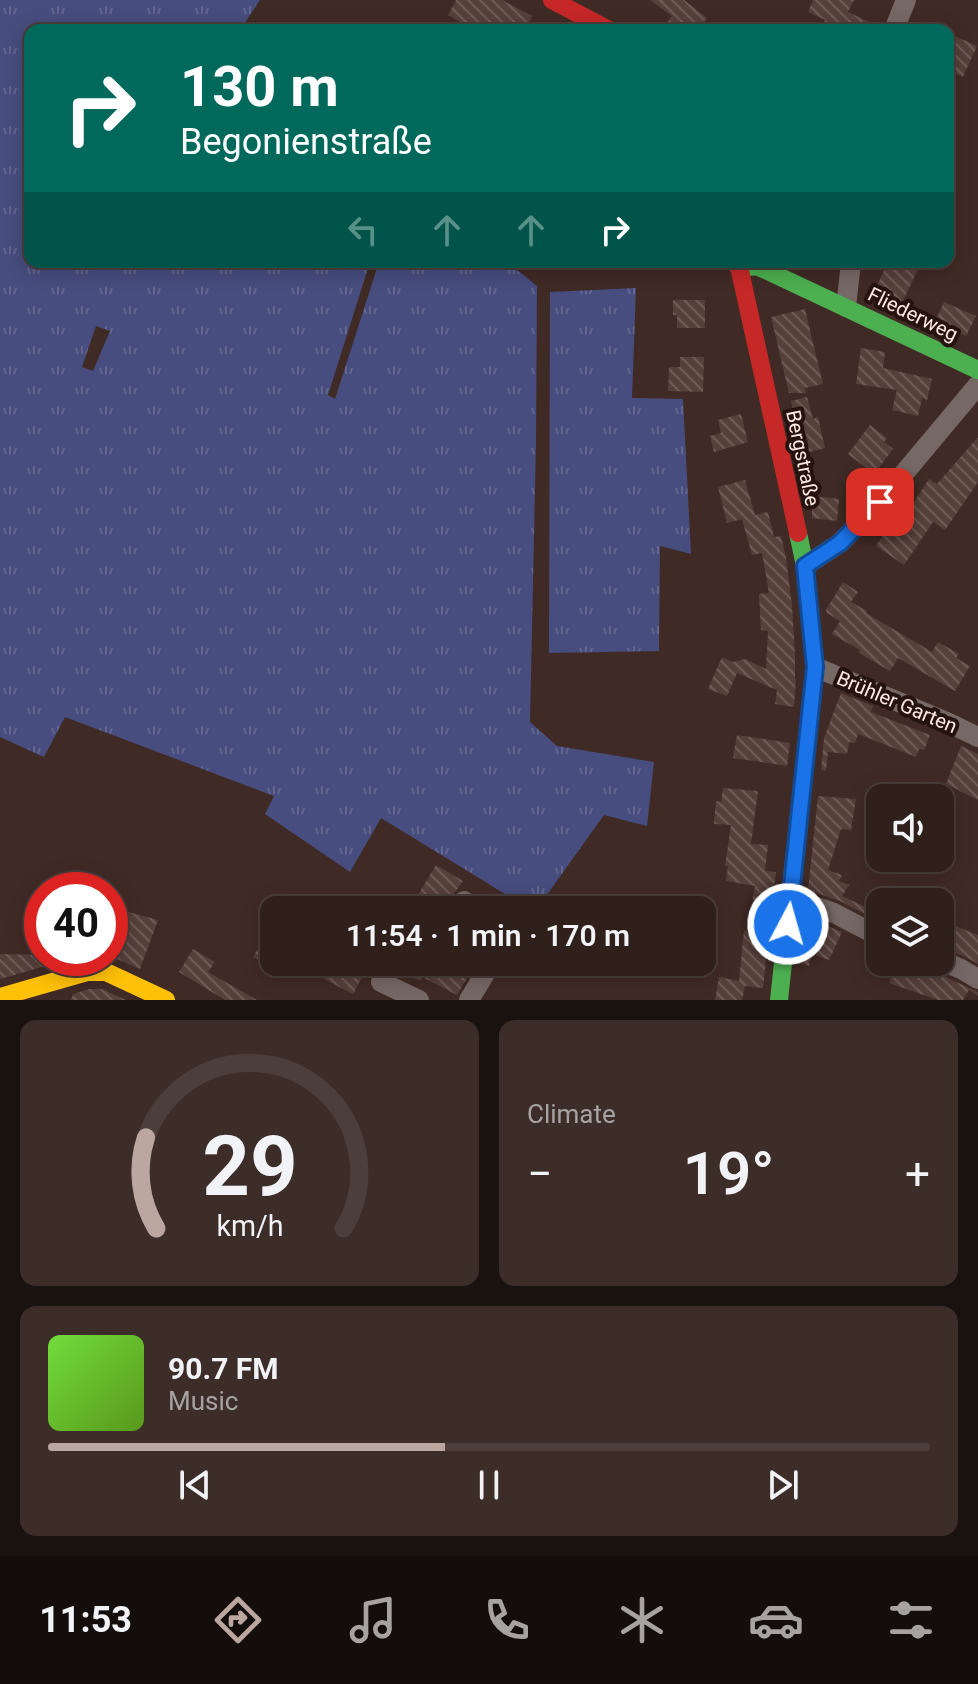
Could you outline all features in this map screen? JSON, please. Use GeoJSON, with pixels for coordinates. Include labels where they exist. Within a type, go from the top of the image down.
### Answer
{"type":"FeatureCollection","features":[{"type":"Feature","properties":{"kind":"street"},"geometry":{"type":"LineString","coordinates":[[552,0],[598,24]]}},
{"type":"Feature","properties":{"kind":"street"},"geometry":{"type":"LineString","coordinates":[[896,24],[906,0]]}},
{"type":"Feature","properties":{"kind":"street","name":"Bergstraße"},"geometry":{"type":"LineString","coordinates":[[739,268],[805,566],[815,667],[779,1000]]}},
{"type":"Feature","properties":{"kind":"street","name":"Fliederweg"},"geometry":{"type":"LineString","coordinates":[[761,268],[978,370]]}},
{"type":"Feature","properties":{"kind":"street"},"geometry":{"type":"LineString","coordinates":[[846,307],[850,268]]}},
{"type":"Feature","properties":{"kind":"street"},"geometry":{"type":"LineString","coordinates":[[805,566],[840,543],[880,502],[978,385]]}},
{"type":"Feature","properties":{"kind":"street","name":"Brühler Garten"},"geometry":{"type":"LineString","coordinates":[[815,667],[978,737]]}},
{"type":"Feature","properties":{"kind":"street"},"geometry":{"type":"LineString","coordinates":[[791,898],[834,913],[866,930]]}},
{"type":"Feature","properties":{"kind":"street"},"geometry":{"type":"LineString","coordinates":[[954,966],[978,979]]}},
{"type":"Feature","properties":{"kind":"street"},"geometry":{"type":"LineString","coordinates":[[0,997],[87,972],[106,972],[166,1000]]}},
{"type":"Feature","properties":{"kind":"street"},"geometry":{"type":"LineString","coordinates":[[469,1000],[484,976]]}},
{"type":"Feature","properties":{"kind":"street"},"geometry":{"type":"LineString","coordinates":[[381,982],[419,1000]]}},
{"type":"Feature","properties":{"kind":"green space"},"geometry":{"type":"Polygon","coordinates":[[[0,0],[260,0],[244,24],[24,24],[24,268],[368,268],[328,395],[335,399],[377,268],[514,268],[537,286],[530,722],[557,746],[654,762],[647,826],[604,815],[546,896],[508,896],[381,818],[350,872],[265,814],[274,796],[65,717],[44,757],[0,737],[0,0]],[[96,326],[82,367],[93,371],[110,331],[96,326]]]}},
{"type":"Feature","properties":{"kind":"green space"},"geometry":{"type":"Polygon","coordinates":[[[636,288],[632,398],[683,399],[691,554],[660,546],[659,651],[549,653],[550,292],[636,288]]]}},
{"type":"Feature","properties":{"kind":"building"},"geometry":{"type":"Polygon","coordinates":[[[456,0],[502,0],[532,16],[528,24],[464,24],[448,15],[456,0]]]}},
{"type":"Feature","properties":{"kind":"building"},"geometry":{"type":"Polygon","coordinates":[[[650,0],[684,0],[707,18],[702,24],[666,24],[672,16],[650,0]]]}},
{"type":"Feature","properties":{"kind":"building"},"geometry":{"type":"Polygon","coordinates":[[[813,0],[854,0],[848,12],[874,24],[823,24],[825,20],[808,12],[813,0]]]}},
{"type":"Feature","properties":{"kind":"building"},"geometry":{"type":"Polygon","coordinates":[[[954,36],[977,46],[963,77],[954,73],[954,36]]]}},
{"type":"Feature","properties":{"kind":"building"},"geometry":{"type":"Polygon","coordinates":[[[885,268],[919,268],[902,303],[875,290],[885,268]]]}},
{"type":"Feature","properties":{"kind":"building"},"geometry":{"type":"Polygon","coordinates":[[[673,300],[705,300],[705,328],[677,328],[673,300]]]}},
{"type":"Feature","properties":{"kind":"building"},"geometry":{"type":"Polygon","coordinates":[[[944,302],[976,316],[966,336],[935,322],[944,302]]]}},
{"type":"Feature","properties":{"kind":"building"},"geometry":{"type":"Polygon","coordinates":[[[805,309],[823,384],[805,388],[806,393],[789,393],[771,317],[805,309]]]}},
{"type":"Feature","properties":{"kind":"building"},"geometry":{"type":"Polygon","coordinates":[[[861,348],[885,352],[883,368],[932,379],[927,400],[922,398],[918,416],[892,410],[897,390],[856,384],[861,348]]]}},
{"type":"Feature","properties":{"kind":"building"},"geometry":{"type":"Polygon","coordinates":[[[680,357],[704,357],[703,392],[668,391],[669,367],[680,367],[680,357]]]}},
{"type":"Feature","properties":{"kind":"building"},"geometry":{"type":"Polygon","coordinates":[[[807,397],[813,419],[818,417],[825,448],[798,455],[789,417],[794,415],[791,401],[807,397]]]}},
{"type":"Feature","properties":{"kind":"building"},"geometry":{"type":"Polygon","coordinates":[[[741,414],[748,442],[714,452],[710,436],[721,433],[718,420],[741,414]]]}},
{"type":"Feature","properties":{"kind":"building"},"geometry":{"type":"Polygon","coordinates":[[[870,425],[887,438],[884,442],[893,449],[874,474],[848,454],[870,425]]]}},
{"type":"Feature","properties":{"kind":"building"},"geometry":{"type":"Polygon","coordinates":[[[978,437],[978,482],[945,530],[933,522],[904,565],[876,546],[896,516],[902,520],[929,479],[937,484],[978,437]]]}},
{"type":"Feature","properties":{"kind":"building"},"geometry":{"type":"Polygon","coordinates":[[[745,480],[755,515],[768,512],[774,537],[781,536],[786,558],[795,656],[794,707],[775,704],[777,690],[737,673],[727,696],[708,689],[722,657],[733,662],[745,659],[766,669],[768,631],[761,630],[759,594],[769,593],[762,553],[752,555],[742,519],[727,523],[718,487],[745,480]]]}},
{"type":"Feature","properties":{"kind":"building"},"geometry":{"type":"Polygon","coordinates":[[[812,496],[839,499],[837,521],[812,518],[812,496]]]}},
{"type":"Feature","properties":{"kind":"building"},"geometry":{"type":"Polygon","coordinates":[[[843,582],[858,592],[851,602],[866,613],[932,652],[938,642],[959,654],[956,658],[970,666],[955,691],[898,658],[890,671],[832,634],[840,621],[826,610],[843,582]]]}},
{"type":"Feature","properties":{"kind":"building"},"geometry":{"type":"Polygon","coordinates":[[[841,693],[873,706],[871,712],[930,735],[924,750],[919,749],[916,757],[858,734],[855,743],[849,742],[847,754],[828,752],[826,771],[821,770],[824,738],[841,693]]]}},
{"type":"Feature","properties":{"kind":"building"},"geometry":{"type":"Polygon","coordinates":[[[737,735],[790,743],[787,766],[733,758],[737,735]]]}},
{"type":"Feature","properties":{"kind":"building"},"geometry":{"type":"Polygon","coordinates":[[[961,746],[978,754],[978,800],[954,788],[954,784],[946,784],[961,746]]]}},
{"type":"Feature","properties":{"kind":"building"},"geometry":{"type":"Polygon","coordinates":[[[723,788],[758,791],[751,844],[768,845],[765,871],[776,872],[763,988],[745,986],[742,1000],[715,1000],[719,977],[739,981],[744,930],[747,931],[755,886],[726,881],[731,825],[714,824],[716,801],[721,802],[723,788]]]}},
{"type":"Feature","properties":{"kind":"building"},"geometry":{"type":"Polygon","coordinates":[[[818,796],[856,799],[851,830],[841,829],[828,870],[842,875],[839,881],[849,885],[842,896],[866,907],[866,915],[808,890],[818,796]]]}},
{"type":"Feature","properties":{"kind":"building"},"geometry":{"type":"Polygon","coordinates":[[[436,865],[463,881],[452,896],[417,896],[436,865]]]}},
{"type":"Feature","properties":{"kind":"building"},"geometry":{"type":"Polygon","coordinates":[[[128,912],[158,920],[140,969],[128,964],[128,912]]]}},
{"type":"Feature","properties":{"kind":"building"},"geometry":{"type":"Polygon","coordinates":[[[805,917],[842,932],[829,960],[812,954],[809,966],[800,963],[805,917]]]}},
{"type":"Feature","properties":{"kind":"building"},"geometry":{"type":"Polygon","coordinates":[[[954,926],[978,935],[978,964],[954,952],[954,926]]]}},
{"type":"Feature","properties":{"kind":"building"},"geometry":{"type":"Polygon","coordinates":[[[260,945],[260,961],[253,957],[260,945]]]}},
{"type":"Feature","properties":{"kind":"building"},"geometry":{"type":"Polygon","coordinates":[[[193,949],[215,962],[208,972],[257,1000],[225,1000],[179,972],[193,949]]]}},
{"type":"Feature","properties":{"kind":"building"},"geometry":{"type":"Polygon","coordinates":[[[0,954],[24,955],[24,972],[0,979],[0,954]]]}},
{"type":"Feature","properties":{"kind":"building"},"geometry":{"type":"Polygon","coordinates":[[[326,976],[363,976],[353,994],[324,979],[326,976]]]}},
{"type":"Feature","properties":{"kind":"building"},"geometry":{"type":"Polygon","coordinates":[[[410,976],[468,976],[457,995],[422,977],[421,981],[410,976]]]}},
{"type":"Feature","properties":{"kind":"building"},"geometry":{"type":"Polygon","coordinates":[[[892,976],[944,976],[978,992],[978,996],[969,990],[963,1000],[938,1000],[889,983],[892,976]]]}},
{"type":"Feature","properties":{"kind":"building"},"geometry":{"type":"Polygon","coordinates":[[[102,989],[126,1000],[71,1000],[73,994],[102,989]]]}},
{"type":"Feature","properties":{"kind":"traffic: fast"},"geometry":{"type":"LineString","coordinates":[[761,268],[978,370]]}},
{"type":"Feature","properties":{"kind":"traffic: fast"},"geometry":{"type":"LineString","coordinates":[[779,1000],[815,667],[805,566],[798,533]]}},
{"type":"Feature","properties":{"kind":"traffic: slow"},"geometry":{"type":"LineString","coordinates":[[0,997],[87,972],[106,972],[166,1000]]}},
{"type":"Feature","properties":{"kind":"traffic: jam"},"geometry":{"type":"LineString","coordinates":[[552,0],[598,24]]}},
{"type":"Feature","properties":{"kind":"traffic: jam"},"geometry":{"type":"LineString","coordinates":[[739,268],[798,533]]}},
{"type":"Feature","properties":{"kind":"route"},"geometry":{"type":"LineString","coordinates":[[788,924],[815,667],[805,566],[840,543],[880,502]]}}]}
